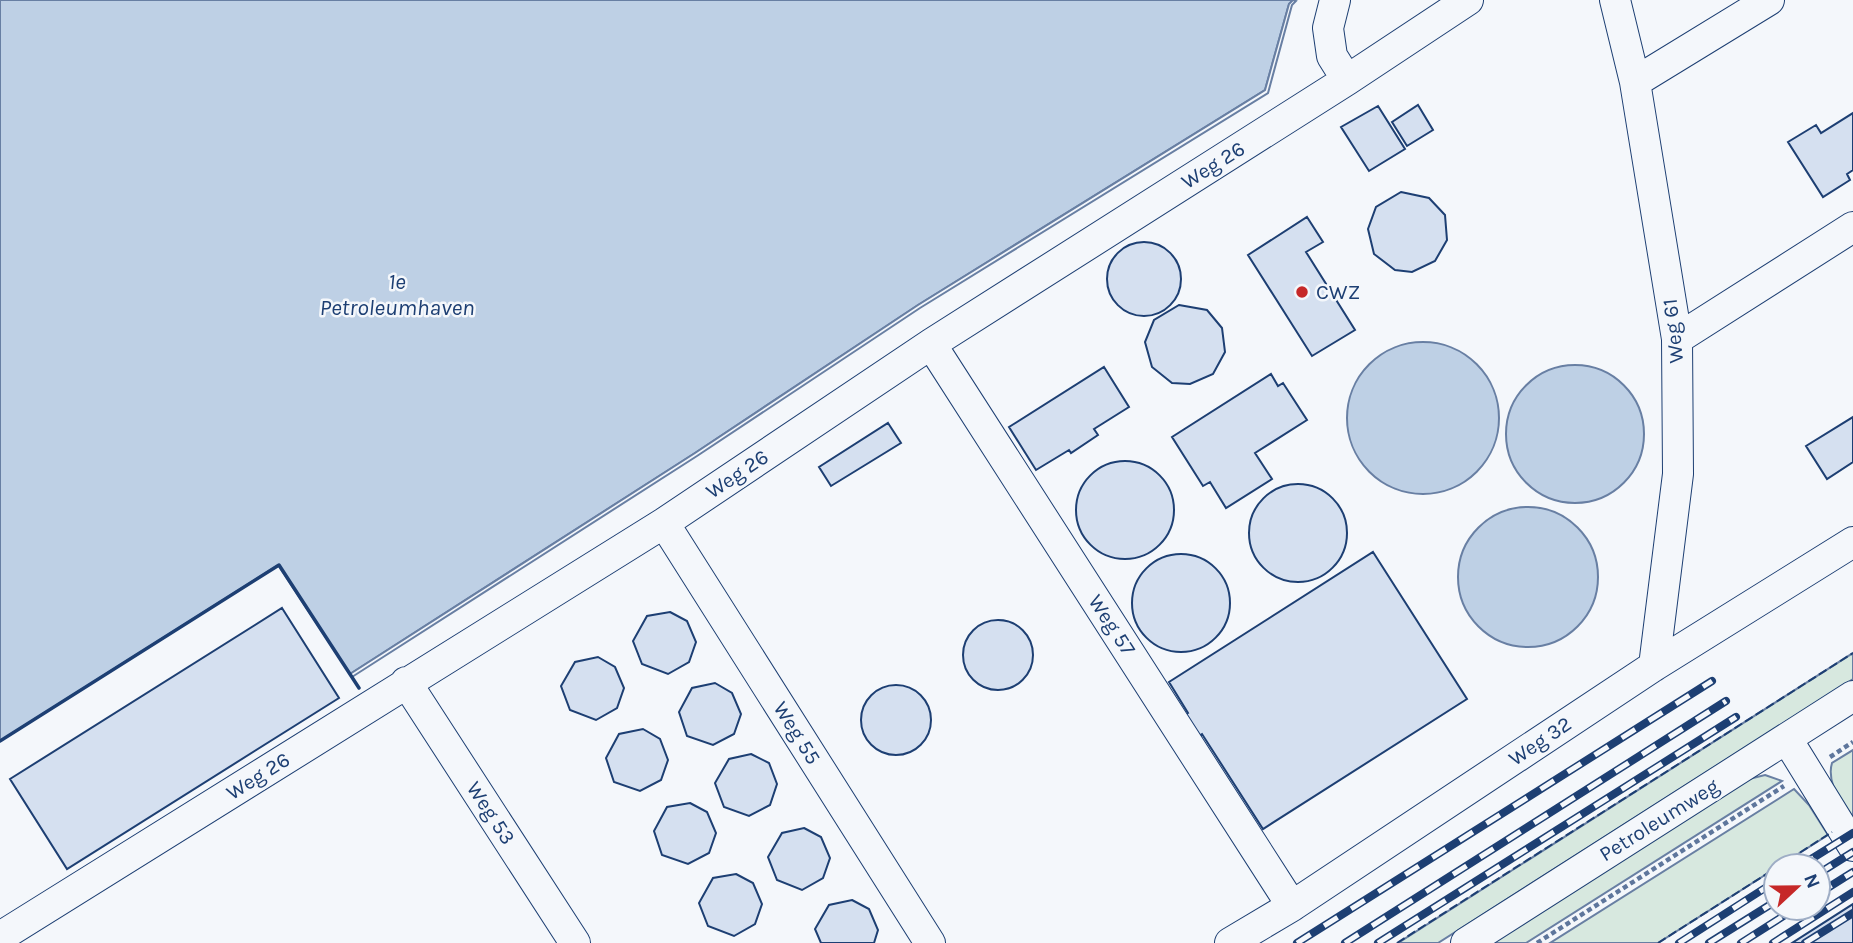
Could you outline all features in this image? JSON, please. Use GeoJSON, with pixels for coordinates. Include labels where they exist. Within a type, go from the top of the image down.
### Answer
{"type":"FeatureCollection","features":[{"type":"Feature","properties":{"kind":"street"},"geometry":{"type":"LineString","coordinates":[[1335,0],[1328,28],[1332,56],[1348,80]]}},
{"type":"Feature","properties":{"kind":"street","name":"Weg 26"},"geometry":{"type":"LineString","coordinates":[[0,937],[664,523],[931,344],[1348,80],[1468,0]]}},
{"type":"Feature","properties":{"kind":"street","name":"Weg 61"},"geometry":{"type":"LineString","coordinates":[[1615,0],[1635,82],[1677,339],[1678,474],[1654,666]]}},
{"type":"Feature","properties":{"kind":"street"},"geometry":{"type":"LineString","coordinates":[[1635,82],[1769,0]]}},
{"type":"Feature","properties":{"kind":"street"},"geometry":{"type":"LineString","coordinates":[[1677,339],[1853,227]]}},
{"type":"Feature","properties":{"kind":"street","name":"Weg 57"},"geometry":{"type":"LineString","coordinates":[[931,344],[1292,906]]}},
{"type":"Feature","properties":{"kind":"street","name":"Weg 55"},"geometry":{"type":"LineString","coordinates":[[664,523],[930,943]]}},
{"type":"Feature","properties":{"kind":"street","name":"Weg 32"},"geometry":{"type":"LineString","coordinates":[[1230,943],[1292,906],[1654,666],[1853,542]]}},
{"type":"Feature","properties":{"kind":"street","name":"Weg 53"},"geometry":{"type":"LineString","coordinates":[[406,682],[575,943]]}},
{"type":"Feature","properties":{"kind":"street","name":"Petroleumweg"},"geometry":{"type":"LineString","coordinates":[[1466,943],[1853,696]]}},
{"type":"Feature","properties":{"kind":"street"},"geometry":{"type":"LineString","coordinates":[[1787,739],[1853,846]]}},
{"type":"Feature","properties":{"kind":"path","name":"Petroleumweg"},"geometry":{"type":"LineString","coordinates":[[1537,943],[1853,743]]}},
{"type":"Feature","properties":{"kind":"shaded area"},"geometry":{"type":"Polygon","coordinates":[[[1853,653],[1853,679],[1438,943],[1398,943],[1853,653]]]}},
{"type":"Feature","properties":{"kind":"shaded area"},"geometry":{"type":"Polygon","coordinates":[[[1853,750],[1853,819],[1850,821],[1836,793],[1831,770],[1832,763],[1853,750]]]}},
{"type":"Feature","properties":{"kind":"shaded area"},"geometry":{"type":"Polygon","coordinates":[[[1765,775],[1782,781],[1526,943],[1490,943],[1749,779],[1765,775]]]}},
{"type":"Feature","properties":{"kind":"shaded area"},"geometry":{"type":"Polygon","coordinates":[[[1794,789],[1809,805],[1828,835],[1801,852],[1762,852],[1762,877],[1658,943],[1550,943],[1794,789]]]}},
{"type":"Feature","properties":{"kind":"water","name":"1e Petroleumhaven"},"geometry":{"type":"Polygon","coordinates":[[[0,0],[1293,0],[1289,4],[1265,90],[918,305],[695,453],[350,674],[278,565],[0,741],[0,0]]]}},
{"type":"Feature","properties":{"kind":"water"},"geometry":{"type":"Polygon","coordinates":[[[1423,342],[1452,348],[1477,364],[1493,389],[1499,418],[1493,447],[1477,472],[1452,488],[1423,494],[1394,488],[1369,472],[1353,447],[1347,418],[1353,389],[1369,364],[1394,348],[1423,342]]]}},
{"type":"Feature","properties":{"kind":"water"},"geometry":{"type":"Polygon","coordinates":[[[1575,365],[1601,370],[1624,385],[1639,408],[1644,434],[1639,460],[1624,483],[1601,498],[1575,503],[1549,498],[1526,483],[1511,460],[1506,434],[1511,408],[1526,385],[1549,370],[1575,365]]]}},
{"type":"Feature","properties":{"kind":"water"},"geometry":{"type":"Polygon","coordinates":[[[1528,507],[1555,512],[1578,527],[1593,550],[1598,577],[1593,604],[1578,627],[1555,642],[1528,647],[1501,642],[1478,627],[1463,604],[1458,577],[1463,550],[1478,527],[1501,512],[1528,507]]]}},
{"type":"Feature","properties":{"kind":"pier"},"geometry":{"type":"Polygon","coordinates":[[[1293,0],[1296,1],[1292,5],[1268,93],[920,308],[697,456],[352,677],[350,674],[695,453],[918,305],[1265,90],[1289,4],[1293,0]]]}},
{"type":"Feature","properties":{"kind":"building"},"geometry":{"type":"Polygon","coordinates":[[[1418,105],[1433,130],[1407,146],[1392,122],[1418,105]]]}},
{"type":"Feature","properties":{"kind":"building"},"geometry":{"type":"Polygon","coordinates":[[[1378,106],[1405,149],[1369,171],[1341,127],[1378,106]]]}},
{"type":"Feature","properties":{"kind":"building"},"geometry":{"type":"Polygon","coordinates":[[[1853,113],[1853,170],[1847,174],[1850,180],[1823,197],[1788,142],[1816,125],[1821,133],[1853,113]]]}},
{"type":"Feature","properties":{"kind":"building"},"geometry":{"type":"Polygon","coordinates":[[[1401,192],[1429,198],[1445,215],[1447,240],[1435,261],[1412,272],[1395,270],[1374,254],[1368,229],[1376,207],[1401,192]]]}},
{"type":"Feature","properties":{"kind":"building","name":"CWZ"},"geometry":{"type":"Polygon","coordinates":[[[1307,217],[1323,242],[1306,252],[1355,330],[1312,356],[1248,255],[1307,217]]]}},
{"type":"Feature","properties":{"kind":"building"},"geometry":{"type":"Polygon","coordinates":[[[1144,242],[1165,248],[1175,258],[1181,279],[1175,300],[1165,310],[1144,316],[1123,310],[1113,300],[1107,279],[1113,258],[1123,248],[1144,242]]]}},
{"type":"Feature","properties":{"kind":"building"},"geometry":{"type":"Polygon","coordinates":[[[1179,305],[1207,310],[1222,328],[1225,352],[1213,374],[1190,384],[1172,383],[1152,367],[1145,342],[1154,320],[1179,305]]]}},
{"type":"Feature","properties":{"kind":"building"},"geometry":{"type":"Polygon","coordinates":[[[1104,367],[1129,407],[1094,429],[1098,435],[1071,453],[1069,450],[1036,470],[1009,427],[1104,367]]]}},
{"type":"Feature","properties":{"kind":"building"},"geometry":{"type":"Polygon","coordinates":[[[1271,374],[1278,386],[1283,383],[1307,420],[1255,453],[1272,479],[1226,508],[1210,482],[1203,486],[1172,437],[1271,374]]]}},
{"type":"Feature","properties":{"kind":"building"},"geometry":{"type":"Polygon","coordinates":[[[1853,417],[1853,462],[1827,479],[1806,446],[1853,417]]]}},
{"type":"Feature","properties":{"kind":"building"},"geometry":{"type":"Polygon","coordinates":[[[888,423],[901,443],[831,486],[819,467],[888,423]]]}},
{"type":"Feature","properties":{"kind":"building"},"geometry":{"type":"Polygon","coordinates":[[[1125,461],[1144,464],[1160,475],[1171,491],[1174,510],[1171,529],[1160,545],[1144,556],[1125,559],[1106,556],[1090,545],[1079,529],[1076,510],[1079,491],[1090,475],[1106,464],[1125,461]]]}},
{"type":"Feature","properties":{"kind":"building"},"geometry":{"type":"Polygon","coordinates":[[[1298,484],[1317,487],[1333,498],[1344,514],[1347,533],[1344,552],[1333,568],[1317,579],[1298,582],[1279,579],[1263,568],[1252,552],[1249,533],[1252,514],[1263,498],[1279,487],[1298,484]]]}},
{"type":"Feature","properties":{"kind":"building"},"geometry":{"type":"Polygon","coordinates":[[[1373,552],[1467,699],[1263,829],[1202,734],[1197,737],[1183,716],[1188,713],[1169,682],[1373,552]]]}},
{"type":"Feature","properties":{"kind":"building"},"geometry":{"type":"Polygon","coordinates":[[[1181,554],[1200,557],[1216,568],[1227,584],[1230,603],[1227,622],[1216,638],[1200,649],[1181,652],[1162,649],[1146,638],[1135,622],[1132,603],[1135,584],[1146,568],[1162,557],[1181,554]]]}},
{"type":"Feature","properties":{"kind":"building"},"geometry":{"type":"Polygon","coordinates":[[[282,608],[339,698],[67,869],[10,779],[282,608]]]}},
{"type":"Feature","properties":{"kind":"building"},"geometry":{"type":"Polygon","coordinates":[[[670,612],[687,621],[696,642],[689,662],[668,674],[642,664],[633,641],[647,616],[670,612]]]}},
{"type":"Feature","properties":{"kind":"building"},"geometry":{"type":"Polygon","coordinates":[[[998,620],[1017,626],[1027,636],[1033,655],[1027,674],[1017,684],[998,690],[979,684],[969,674],[963,655],[969,636],[979,626],[998,620]]]}},
{"type":"Feature","properties":{"kind":"building"},"geometry":{"type":"Polygon","coordinates":[[[598,657],[615,667],[624,688],[617,708],[596,720],[570,710],[561,686],[575,662],[598,657]]]}},
{"type":"Feature","properties":{"kind":"building"},"geometry":{"type":"Polygon","coordinates":[[[715,683],[732,693],[741,714],[734,734],[713,745],[687,736],[679,712],[692,688],[715,683]]]}},
{"type":"Feature","properties":{"kind":"building"},"geometry":{"type":"Polygon","coordinates":[[[896,685],[915,691],[925,701],[931,720],[925,739],[915,749],[896,755],[877,749],[867,739],[861,720],[867,701],[877,691],[896,685]]]}},
{"type":"Feature","properties":{"kind":"building"},"geometry":{"type":"Polygon","coordinates":[[[643,729],[660,739],[668,760],[661,780],[640,791],[614,782],[606,758],[619,734],[643,729]]]}},
{"type":"Feature","properties":{"kind":"building"},"geometry":{"type":"Polygon","coordinates":[[[751,754],[769,763],[777,784],[770,805],[749,816],[724,807],[715,783],[729,759],[751,754]]]}},
{"type":"Feature","properties":{"kind":"building"},"geometry":{"type":"Polygon","coordinates":[[[690,803],[707,812],[716,833],[709,853],[688,864],[662,855],[654,831],[667,807],[690,803]]]}},
{"type":"Feature","properties":{"kind":"building"},"geometry":{"type":"Polygon","coordinates":[[[804,828],[821,837],[830,858],[823,878],[802,890],[777,880],[768,857],[782,833],[804,828]]]}},
{"type":"Feature","properties":{"kind":"building"},"geometry":{"type":"Polygon","coordinates":[[[736,874],[753,883],[762,904],[755,924],[734,936],[708,926],[699,903],[713,878],[736,874]]]}},
{"type":"Feature","properties":{"kind":"building"},"geometry":{"type":"Polygon","coordinates":[[[852,900],[869,909],[878,930],[874,943],[821,943],[815,929],[829,905],[852,900]]]}},
{"type":"Feature","properties":{"kind":"building"},"geometry":{"type":"Polygon","coordinates":[[[1853,904],[1853,943],[1792,943],[1825,922],[1832,922],[1832,917],[1853,904]]]}},
{"type":"Feature","properties":{"kind":"railway"},"geometry":{"type":"LineString","coordinates":[[1297,943],[1712,681]]}},
{"type":"Feature","properties":{"kind":"railway"},"geometry":{"type":"LineString","coordinates":[[1345,943],[1726,701]]}},
{"type":"Feature","properties":{"kind":"railway"},"geometry":{"type":"LineString","coordinates":[[1378,943],[1736,717]]}},
{"type":"Feature","properties":{"kind":"railway"},"geometry":{"type":"LineString","coordinates":[[1822,852],[1853,833]]}},
{"type":"Feature","properties":{"kind":"railway"},"geometry":{"type":"LineString","coordinates":[[1832,865],[1853,852]]}},
{"type":"Feature","properties":{"kind":"railway"},"geometry":{"type":"LineString","coordinates":[[1832,885],[1853,872]]}},
{"type":"Feature","properties":{"kind":"railway"},"geometry":{"type":"LineString","coordinates":[[1679,943],[1762,890]]}},
{"type":"Feature","properties":{"kind":"railway"},"geometry":{"type":"LineString","coordinates":[[1773,943],[1853,892]]}},
{"type":"Feature","properties":{"kind":"railway"},"geometry":{"type":"LineString","coordinates":[[1709,943],[1762,910]]}},
{"type":"Feature","properties":{"kind":"railway"},"geometry":{"type":"LineString","coordinates":[[1805,943],[1853,913]]}},
{"type":"Feature","properties":{"kind":"railway"},"geometry":{"type":"LineString","coordinates":[[1741,943],[1774,922]]}},
{"type":"Feature","properties":{"kind":"fence"},"geometry":{"type":"LineString","coordinates":[[1397,943],[1853,653]]}},
{"type":"Feature","properties":{"kind":"fence"},"geometry":{"type":"LineString","coordinates":[[1801,852],[1832,832]]}},
{"type":"Feature","properties":{"kind":"fence"},"geometry":{"type":"LineString","coordinates":[[1658,943],[1762,877]]}},
{"type":"Feature","properties":{"kind":"wall"},"geometry":{"type":"LineString","coordinates":[[0,741],[279,565],[359,688]]}},
{"type":"Feature","properties":{"kind":"place","name":"CWZ"},"geometry":{"type":"Point","coordinates":[1302,292]}}]}
